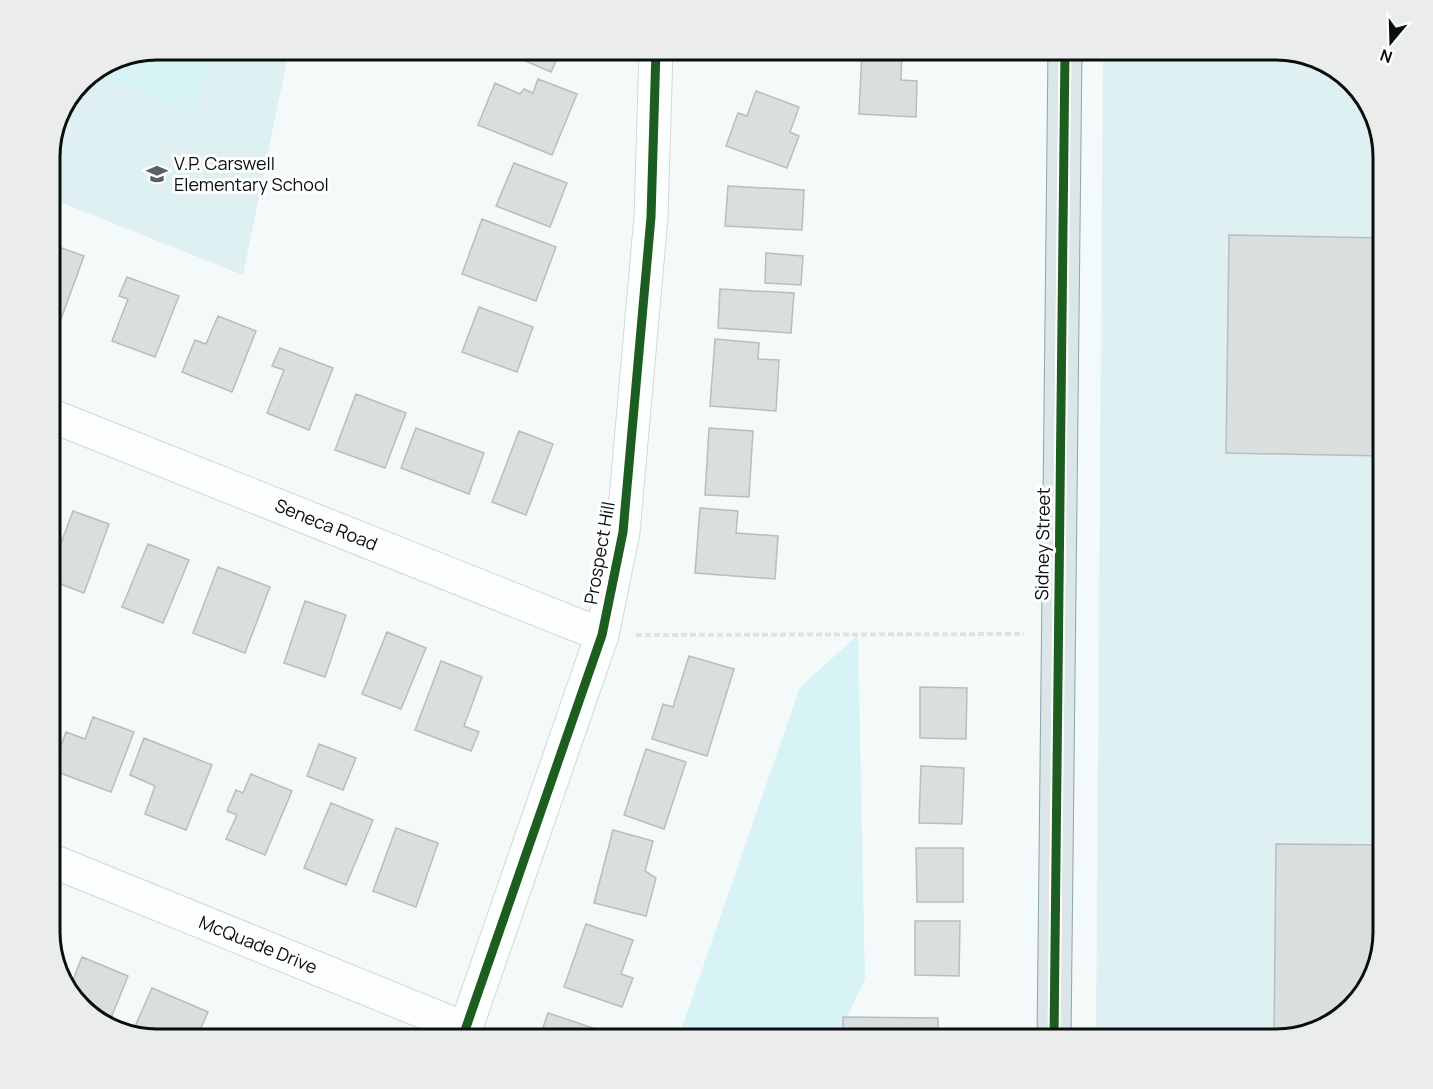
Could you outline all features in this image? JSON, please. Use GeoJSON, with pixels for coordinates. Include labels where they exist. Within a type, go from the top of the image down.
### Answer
{"type":"FeatureCollection","features":[{"type":"Feature","properties":{"kind":"main road","name":"Sidney Street"},"geometry":{"type":"LineString","coordinates":[[1054,1029],[1065,60]]}},
{"type":"Feature","properties":{"kind":"street","name":"Prospect Hill"},"geometry":{"type":"LineString","coordinates":[[466,1029],[602,635],[623,532],[651,217],[656,60]]}},
{"type":"Feature","properties":{"kind":"street","name":"Seneca Road"},"geometry":{"type":"LineString","coordinates":[[60,419],[602,635]]}},
{"type":"Feature","properties":{"kind":"street","name":"McQuade Drive"},"geometry":{"type":"LineString","coordinates":[[60,864],[452,1029]]}},
{"type":"Feature","properties":{"kind":"path"},"geometry":{"type":"LineString","coordinates":[[602,635],[1002,634]]}},
{"type":"Feature","properties":{"kind":"shaded area","name":"V.P. Carswell Elementary School"},"geometry":{"type":"Polygon","coordinates":[[[157,60],[287,60],[243,275],[60,202],[60,151],[63,132],[80,98],[108,73],[126,65],[157,60]]]}},
{"type":"Feature","properties":{"kind":"shaded area"},"geometry":{"type":"Polygon","coordinates":[[[212,60],[193,113],[100,79],[126,65],[144,61],[212,60]]]}},
{"type":"Feature","properties":{"kind":"shaded area"},"geometry":{"type":"Polygon","coordinates":[[[1103,60],[1289,61],[1319,70],[1349,93],[1357,103],[1368,126],[1373,157],[1373,932],[1371,951],[1360,981],[1353,991],[1330,1013],[1307,1024],[1276,1029],[1096,1029],[1103,60]]]}},
{"type":"Feature","properties":{"kind":"shaded area"},"geometry":{"type":"Polygon","coordinates":[[[858,635],[865,979],[842,1029],[681,1029],[800,687],[858,635]]]}},
{"type":"Feature","properties":{"kind":"building"},"geometry":{"type":"Polygon","coordinates":[[[523,60],[556,60],[551,72],[523,60]]]}},
{"type":"Feature","properties":{"kind":"building"},"geometry":{"type":"Polygon","coordinates":[[[862,60],[902,60],[901,80],[917,81],[916,117],[859,114],[862,60]]]}},
{"type":"Feature","properties":{"kind":"building"},"geometry":{"type":"Polygon","coordinates":[[[538,79],[577,94],[552,155],[478,125],[495,83],[520,94],[524,89],[533,93],[538,79]]]}},
{"type":"Feature","properties":{"kind":"building"},"geometry":{"type":"Polygon","coordinates":[[[756,91],[799,107],[790,132],[799,136],[787,168],[726,146],[738,113],[747,116],[756,91]]]}},
{"type":"Feature","properties":{"kind":"building"},"geometry":{"type":"Polygon","coordinates":[[[514,163],[567,183],[550,227],[496,206],[514,163]]]}},
{"type":"Feature","properties":{"kind":"building"},"geometry":{"type":"Polygon","coordinates":[[[728,186],[804,190],[802,230],[725,226],[728,186]]]}},
{"type":"Feature","properties":{"kind":"building"},"geometry":{"type":"Polygon","coordinates":[[[482,219],[556,247],[536,301],[462,274],[482,219]]]}},
{"type":"Feature","properties":{"kind":"building"},"geometry":{"type":"Polygon","coordinates":[[[1229,235],[1373,238],[1373,456],[1226,453],[1229,235]]]}},
{"type":"Feature","properties":{"kind":"building"},"geometry":{"type":"Polygon","coordinates":[[[60,248],[84,256],[60,319],[60,248]]]}},
{"type":"Feature","properties":{"kind":"building"},"geometry":{"type":"Polygon","coordinates":[[[766,253],[803,256],[801,285],[765,283],[766,253]]]}},
{"type":"Feature","properties":{"kind":"building"},"geometry":{"type":"Polygon","coordinates":[[[127,277],[179,296],[155,357],[112,341],[128,299],[119,296],[127,277]]]}},
{"type":"Feature","properties":{"kind":"building"},"geometry":{"type":"Polygon","coordinates":[[[720,289],[794,293],[791,333],[718,328],[720,289]]]}},
{"type":"Feature","properties":{"kind":"building"},"geometry":{"type":"Polygon","coordinates":[[[479,307],[533,327],[517,372],[462,352],[479,307]]]}},
{"type":"Feature","properties":{"kind":"building"},"geometry":{"type":"Polygon","coordinates":[[[218,316],[256,331],[232,392],[182,372],[195,340],[206,344],[218,316]]]}},
{"type":"Feature","properties":{"kind":"building"},"geometry":{"type":"Polygon","coordinates":[[[715,339],[759,343],[758,359],[779,360],[776,411],[710,406],[715,339]]]}},
{"type":"Feature","properties":{"kind":"building"},"geometry":{"type":"Polygon","coordinates":[[[280,348],[333,368],[309,430],[267,413],[284,370],[272,366],[280,348]]]}},
{"type":"Feature","properties":{"kind":"building"},"geometry":{"type":"Polygon","coordinates":[[[356,394],[406,413],[385,468],[335,450],[356,394]]]}},
{"type":"Feature","properties":{"kind":"building"},"geometry":{"type":"Polygon","coordinates":[[[416,428],[484,453],[469,494],[401,468],[416,428]]]}},
{"type":"Feature","properties":{"kind":"building"},"geometry":{"type":"Polygon","coordinates":[[[709,428],[753,431],[749,497],[705,495],[709,428]]]}},
{"type":"Feature","properties":{"kind":"building"},"geometry":{"type":"Polygon","coordinates":[[[519,431],[553,444],[526,515],[492,502],[519,431]]]}},
{"type":"Feature","properties":{"kind":"building"},"geometry":{"type":"Polygon","coordinates":[[[700,508],[738,511],[736,533],[778,536],[775,579],[695,573],[700,508]]]}},
{"type":"Feature","properties":{"kind":"building"},"geometry":{"type":"Polygon","coordinates":[[[73,511],[109,524],[84,593],[60,584],[60,546],[73,511]]]}},
{"type":"Feature","properties":{"kind":"building"},"geometry":{"type":"Polygon","coordinates":[[[148,544],[189,560],[163,623],[122,607],[148,544]]]}},
{"type":"Feature","properties":{"kind":"building"},"geometry":{"type":"Polygon","coordinates":[[[218,567],[270,587],[245,653],[193,633],[218,567]]]}},
{"type":"Feature","properties":{"kind":"building"},"geometry":{"type":"Polygon","coordinates":[[[305,601],[346,615],[325,677],[284,663],[305,601]]]}},
{"type":"Feature","properties":{"kind":"building"},"geometry":{"type":"Polygon","coordinates":[[[387,632],[426,648],[401,709],[362,694],[387,632]]]}},
{"type":"Feature","properties":{"kind":"building"},"geometry":{"type":"Polygon","coordinates":[[[689,656],[734,669],[707,756],[652,739],[663,704],[673,707],[689,656]]]}},
{"type":"Feature","properties":{"kind":"building"},"geometry":{"type":"Polygon","coordinates":[[[441,661],[482,677],[464,726],[479,732],[471,751],[415,730],[441,661]]]}},
{"type":"Feature","properties":{"kind":"building"},"geometry":{"type":"Polygon","coordinates":[[[920,687],[967,688],[966,739],[920,738],[920,687]]]}},
{"type":"Feature","properties":{"kind":"building"},"geometry":{"type":"Polygon","coordinates":[[[93,717],[134,732],[111,792],[60,773],[60,748],[66,732],[85,739],[93,717]]]}},
{"type":"Feature","properties":{"kind":"building"},"geometry":{"type":"Polygon","coordinates":[[[144,738],[212,765],[186,830],[145,814],[155,786],[130,775],[144,738]]]}},
{"type":"Feature","properties":{"kind":"building"},"geometry":{"type":"Polygon","coordinates":[[[319,744],[356,758],[343,790],[307,776],[319,744]]]}},
{"type":"Feature","properties":{"kind":"building"},"geometry":{"type":"Polygon","coordinates":[[[646,749],[686,762],[664,829],[624,815],[646,749]]]}},
{"type":"Feature","properties":{"kind":"building"},"geometry":{"type":"Polygon","coordinates":[[[921,766],[964,768],[962,824],[919,823],[921,766]]]}},
{"type":"Feature","properties":{"kind":"building"},"geometry":{"type":"Polygon","coordinates":[[[251,774],[292,791],[265,855],[226,839],[237,815],[227,811],[236,790],[243,793],[251,774]]]}},
{"type":"Feature","properties":{"kind":"building"},"geometry":{"type":"Polygon","coordinates":[[[331,803],[373,820],[346,885],[304,868],[331,803]]]}},
{"type":"Feature","properties":{"kind":"building"},"geometry":{"type":"Polygon","coordinates":[[[396,828],[438,843],[416,907],[373,891],[396,828]]]}},
{"type":"Feature","properties":{"kind":"building"},"geometry":{"type":"Polygon","coordinates":[[[613,830],[653,841],[645,871],[656,878],[646,916],[594,903],[613,830]]]}},
{"type":"Feature","properties":{"kind":"building"},"geometry":{"type":"Polygon","coordinates":[[[1276,844],[1373,845],[1373,932],[1368,963],[1360,981],[1340,1005],[1330,1013],[1307,1024],[1274,1029],[1276,844]]]}},
{"type":"Feature","properties":{"kind":"building"},"geometry":{"type":"Polygon","coordinates":[[[916,848],[963,848],[963,902],[917,902],[916,848]]]}},
{"type":"Feature","properties":{"kind":"building"},"geometry":{"type":"Polygon","coordinates":[[[915,921],[960,921],[959,976],[915,975],[915,921]]]}},
{"type":"Feature","properties":{"kind":"building"},"geometry":{"type":"Polygon","coordinates":[[[586,924],[633,940],[621,974],[633,978],[622,1007],[564,987],[586,924]]]}},
{"type":"Feature","properties":{"kind":"building"},"geometry":{"type":"Polygon","coordinates":[[[82,957],[128,976],[111,1017],[88,1001],[73,980],[82,957]]]}},
{"type":"Feature","properties":{"kind":"building"},"geometry":{"type":"Polygon","coordinates":[[[152,988],[208,1012],[200,1029],[157,1029],[135,1026],[152,988]]]}},
{"type":"Feature","properties":{"kind":"building"},"geometry":{"type":"Polygon","coordinates":[[[548,1013],[596,1029],[542,1029],[548,1013]]]}},
{"type":"Feature","properties":{"kind":"building"},"geometry":{"type":"Polygon","coordinates":[[[843,1017],[938,1018],[938,1029],[843,1029],[843,1017]]]}},
{"type":"Feature","properties":{"kind":"cycle path"},"geometry":{"type":"LineString","coordinates":[[465,1029],[602,635],[623,532],[651,217],[656,60]]}},
{"type":"Feature","properties":{"kind":"cycle path"},"geometry":{"type":"LineString","coordinates":[[1054,1029],[1065,60]]}},
{"type":"Feature","properties":{"kind":"place","name":"V.P. Carswell Elementary School"},"geometry":{"type":"Point","coordinates":[157,174]}}]}
